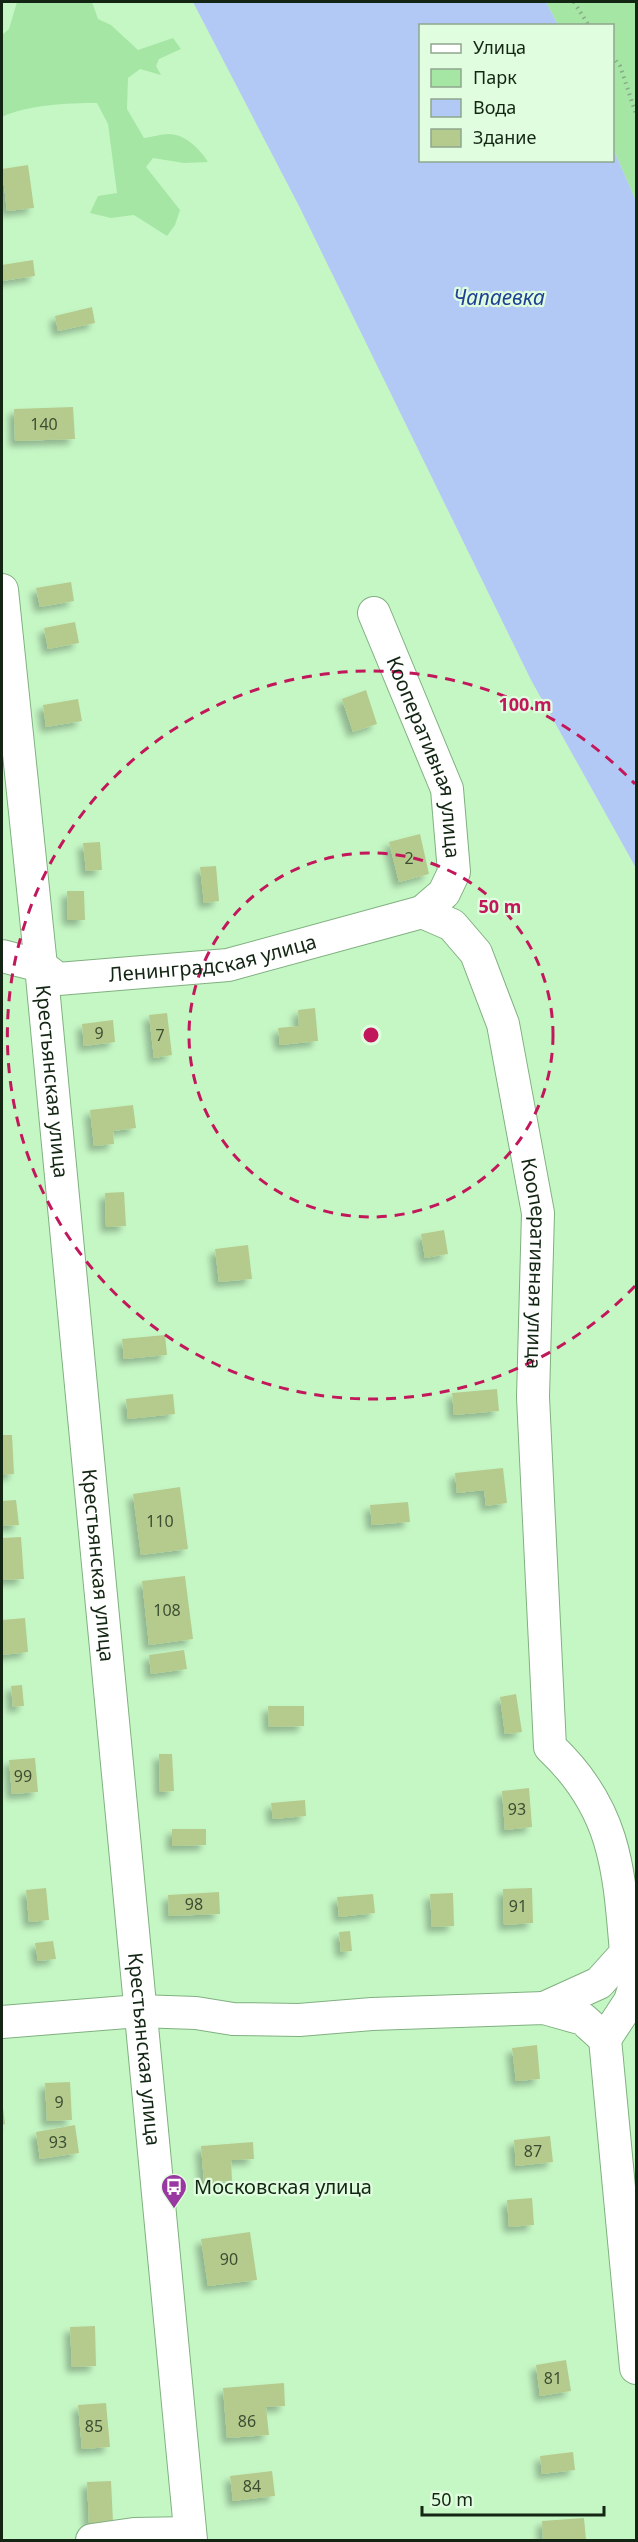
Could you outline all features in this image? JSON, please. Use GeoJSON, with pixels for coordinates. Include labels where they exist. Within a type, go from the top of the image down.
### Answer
{"type":"FeatureCollection","features":[{"type":"Feature","properties":{"kind":"street","name":"Крестьянская улица"},"geometry":{"type":"LineString","coordinates":[[2,591],[190,2537]]}},
{"type":"Feature","properties":{"kind":"street","name":"Кооперативная улица"},"geometry":{"type":"LineString","coordinates":[[374,613],[447,789],[454,872],[444,893],[422,912],[452,926],[476,953],[503,1024],[538,1214],[533,1397],[550,1747],[585,1786],[607,1827],[620,1877],[634,1963]]}},
{"type":"Feature","properties":{"kind":"street","name":"Ленинградская улица"},"geometry":{"type":"LineString","coordinates":[[2,956],[40,966],[58,979],[228,965],[422,912]]}},
{"type":"Feature","properties":{"kind":"street"},"geometry":{"type":"LineString","coordinates":[[544,2008],[599,1983],[634,1963]]}},
{"type":"Feature","properties":{"kind":"street"},"geometry":{"type":"LineString","coordinates":[[634,1963],[630,2001],[605,2039],[636,2368]]}},
{"type":"Feature","properties":{"kind":"street"},"geometry":{"type":"LineString","coordinates":[[2,2022],[139,2011],[196,2013],[232,2019],[299,2020],[372,2014],[544,2008],[583,2019],[605,2039]]}},
{"type":"Feature","properties":{"kind":"street"},"geometry":{"type":"LineString","coordinates":[[92,2541],[134,2534],[190,2537]]}},
{"type":"Feature","properties":{"kind":"path"},"geometry":{"type":"LineString","coordinates":[[574,2],[588,24]]}},
{"type":"Feature","properties":{"kind":"path"},"geometry":{"type":"LineString","coordinates":[[614,58],[620,66],[636,114]]}},
{"type":"Feature","properties":{"kind":"green space"},"geometry":{"type":"Polygon","coordinates":[[[17,2],[92,2],[98,19],[111,25],[138,50],[173,38],[181,49],[159,59],[156,66],[161,75],[140,69],[128,78],[127,109],[144,138],[163,134],[181,137],[196,147],[208,162],[184,163],[153,158],[146,167],[180,210],[175,225],[167,236],[134,215],[111,218],[90,213],[98,196],[117,193],[108,124],[97,103],[35,107],[2,117],[2,35],[9,29],[17,2]]]}},
{"type":"Feature","properties":{"kind":"green space"},"geometry":{"type":"Polygon","coordinates":[[[546,2],[636,2],[636,201],[614,150],[614,24],[557,24],[546,2]]]}},
{"type":"Feature","properties":{"kind":"water","name":"Чапаевка"},"geometry":{"type":"Polygon","coordinates":[[[193,2],[546,2],[557,24],[419,24],[419,162],[614,162],[614,150],[636,201],[636,868],[531,680],[299,206],[193,2]]]}},
{"type":"Feature","properties":{"kind":"building"},"geometry":{"type":"Polygon","coordinates":[[[28,165],[34,208],[7,211],[2,169],[28,165]]]}},
{"type":"Feature","properties":{"kind":"building"},"geometry":{"type":"Polygon","coordinates":[[[33,260],[35,276],[2,281],[2,265],[33,260]]]}},
{"type":"Feature","properties":{"kind":"building"},"geometry":{"type":"Polygon","coordinates":[[[92,307],[95,323],[58,331],[55,316],[92,307]]]}},
{"type":"Feature","properties":{"kind":"building"},"geometry":{"type":"Polygon","coordinates":[[[73,407],[75,439],[15,441],[14,409],[73,407]]]}},
{"type":"Feature","properties":{"kind":"building"},"geometry":{"type":"Polygon","coordinates":[[[71,582],[74,601],[40,607],[36,588],[71,582]]]}},
{"type":"Feature","properties":{"kind":"building"},"geometry":{"type":"Polygon","coordinates":[[[75,622],[79,643],[48,649],[44,628],[75,622]]]}},
{"type":"Feature","properties":{"kind":"building"},"geometry":{"type":"Polygon","coordinates":[[[366,690],[377,724],[353,732],[342,699],[366,690]]]}},
{"type":"Feature","properties":{"kind":"building"},"geometry":{"type":"Polygon","coordinates":[[[78,699],[82,721],[46,727],[43,705],[78,699]]]}},
{"type":"Feature","properties":{"kind":"building"},"geometry":{"type":"Polygon","coordinates":[[[420,834],[429,874],[399,882],[389,842],[420,834]]]}},
{"type":"Feature","properties":{"kind":"building"},"geometry":{"type":"Polygon","coordinates":[[[100,842],[102,870],[86,871],[83,843],[100,842]]]}},
{"type":"Feature","properties":{"kind":"building"},"geometry":{"type":"Polygon","coordinates":[[[216,866],[219,901],[204,903],[200,867],[216,866]]]}},
{"type":"Feature","properties":{"kind":"building"},"geometry":{"type":"Polygon","coordinates":[[[67,891],[84,891],[85,920],[68,920],[67,891]]]}},
{"type":"Feature","properties":{"kind":"building"},"geometry":{"type":"Polygon","coordinates":[[[315,1008],[318,1041],[280,1045],[278,1028],[299,1026],[298,1010],[315,1008]]]}},
{"type":"Feature","properties":{"kind":"building"},"geometry":{"type":"Polygon","coordinates":[[[167,1013],[172,1055],[154,1058],[149,1015],[167,1013]]]}},
{"type":"Feature","properties":{"kind":"building"},"geometry":{"type":"Polygon","coordinates":[[[113,1020],[115,1042],[84,1046],[82,1024],[113,1020]]]}},
{"type":"Feature","properties":{"kind":"building"},"geometry":{"type":"Polygon","coordinates":[[[133,1105],[136,1128],[113,1131],[114,1144],[94,1146],[90,1110],[133,1105]]]}},
{"type":"Feature","properties":{"kind":"building"},"geometry":{"type":"Polygon","coordinates":[[[124,1192],[126,1226],[106,1227],[105,1193],[124,1192]]]}},
{"type":"Feature","properties":{"kind":"building"},"geometry":{"type":"Polygon","coordinates":[[[444,1230],[448,1254],[425,1258],[421,1234],[444,1230]]]}},
{"type":"Feature","properties":{"kind":"building"},"geometry":{"type":"Polygon","coordinates":[[[248,1245],[252,1279],[219,1282],[215,1249],[248,1245]]]}},
{"type":"Feature","properties":{"kind":"building"},"geometry":{"type":"Polygon","coordinates":[[[165,1335],[167,1355],[124,1359],[122,1339],[165,1335]]]}},
{"type":"Feature","properties":{"kind":"building"},"geometry":{"type":"Polygon","coordinates":[[[497,1389],[499,1411],[454,1415],[452,1393],[497,1389]]]}},
{"type":"Feature","properties":{"kind":"building"},"geometry":{"type":"Polygon","coordinates":[[[173,1394],[175,1414],[128,1419],[126,1399],[173,1394]]]}},
{"type":"Feature","properties":{"kind":"building"},"geometry":{"type":"Polygon","coordinates":[[[2,1435],[12,1435],[14,1474],[2,1475],[2,1435]]]}},
{"type":"Feature","properties":{"kind":"building"},"geometry":{"type":"Polygon","coordinates":[[[503,1468],[507,1503],[486,1506],[484,1490],[457,1493],[455,1473],[503,1468]]]}},
{"type":"Feature","properties":{"kind":"building"},"geometry":{"type":"Polygon","coordinates":[[[180,1487],[188,1549],[141,1555],[133,1494],[180,1487]]]}},
{"type":"Feature","properties":{"kind":"building"},"geometry":{"type":"Polygon","coordinates":[[[16,1500],[19,1525],[2,1526],[2,1501],[16,1500]]]}},
{"type":"Feature","properties":{"kind":"building"},"geometry":{"type":"Polygon","coordinates":[[[408,1502],[410,1522],[372,1525],[370,1505],[408,1502]]]}},
{"type":"Feature","properties":{"kind":"building"},"geometry":{"type":"Polygon","coordinates":[[[21,1537],[24,1579],[2,1580],[2,1538],[21,1537]]]}},
{"type":"Feature","properties":{"kind":"building"},"geometry":{"type":"Polygon","coordinates":[[[185,1576],[193,1639],[149,1645],[142,1581],[185,1576]]]}},
{"type":"Feature","properties":{"kind":"building"},"geometry":{"type":"Polygon","coordinates":[[[25,1618],[28,1652],[2,1655],[2,1620],[25,1618]]]}},
{"type":"Feature","properties":{"kind":"building"},"geometry":{"type":"Polygon","coordinates":[[[184,1650],[187,1669],[151,1674],[149,1655],[184,1650]]]}},
{"type":"Feature","properties":{"kind":"building"},"geometry":{"type":"Polygon","coordinates":[[[22,1685],[24,1706],[13,1707],[11,1686],[22,1685]]]}},
{"type":"Feature","properties":{"kind":"building"},"geometry":{"type":"Polygon","coordinates":[[[516,1694],[522,1732],[505,1734],[500,1697],[516,1694]]]}},
{"type":"Feature","properties":{"kind":"building"},"geometry":{"type":"Polygon","coordinates":[[[268,1706],[304,1706],[304,1726],[269,1727],[268,1706]]]}},
{"type":"Feature","properties":{"kind":"building"},"geometry":{"type":"Polygon","coordinates":[[[159,1754],[172,1754],[174,1791],[160,1792],[159,1754]]]}},
{"type":"Feature","properties":{"kind":"building"},"geometry":{"type":"Polygon","coordinates":[[[35,1758],[38,1792],[12,1794],[9,1760],[35,1758]]]}},
{"type":"Feature","properties":{"kind":"building"},"geometry":{"type":"Polygon","coordinates":[[[529,1788],[532,1827],[505,1830],[502,1791],[529,1788]]]}},
{"type":"Feature","properties":{"kind":"building"},"geometry":{"type":"Polygon","coordinates":[[[305,1800],[306,1816],[273,1819],[271,1803],[305,1800]]]}},
{"type":"Feature","properties":{"kind":"building"},"geometry":{"type":"Polygon","coordinates":[[[172,1829],[206,1829],[206,1845],[172,1846],[172,1829]]]}},
{"type":"Feature","properties":{"kind":"building"},"geometry":{"type":"Polygon","coordinates":[[[46,1888],[49,1920],[29,1922],[26,1890],[46,1888]]]}},
{"type":"Feature","properties":{"kind":"building"},"geometry":{"type":"Polygon","coordinates":[[[532,1888],[533,1923],[504,1925],[503,1889],[532,1888]]]}},
{"type":"Feature","properties":{"kind":"building"},"geometry":{"type":"Polygon","coordinates":[[[219,1892],[220,1914],[169,1916],[168,1895],[219,1892]]]}},
{"type":"Feature","properties":{"kind":"building"},"geometry":{"type":"Polygon","coordinates":[[[453,1893],[454,1926],[432,1927],[430,1894],[453,1893]]]}},
{"type":"Feature","properties":{"kind":"building"},"geometry":{"type":"Polygon","coordinates":[[[373,1894],[375,1913],[339,1917],[337,1897],[373,1894]]]}},
{"type":"Feature","properties":{"kind":"building"},"geometry":{"type":"Polygon","coordinates":[[[350,1931],[352,1951],[341,1952],[339,1932],[350,1931]]]}},
{"type":"Feature","properties":{"kind":"building"},"geometry":{"type":"Polygon","coordinates":[[[53,1941],[56,1959],[38,1961],[35,1943],[53,1941]]]}},
{"type":"Feature","properties":{"kind":"building"},"geometry":{"type":"Polygon","coordinates":[[[537,2045],[540,2079],[516,2081],[512,2048],[537,2045]]]}},
{"type":"Feature","properties":{"kind":"building"},"geometry":{"type":"Polygon","coordinates":[[[70,2082],[72,2120],[47,2121],[45,2083],[70,2082]]]}},
{"type":"Feature","properties":{"kind":"building"},"geometry":{"type":"Polygon","coordinates":[[[2,2108],[5,2124],[2,2125],[2,2108]]]}},
{"type":"Feature","properties":{"kind":"building"},"geometry":{"type":"Polygon","coordinates":[[[75,2125],[79,2153],[40,2159],[36,2132],[75,2125]]]}},
{"type":"Feature","properties":{"kind":"building"},"geometry":{"type":"Polygon","coordinates":[[[550,2136],[553,2162],[516,2166],[514,2140],[550,2136]]]}},
{"type":"Feature","properties":{"kind":"building"},"geometry":{"type":"Polygon","coordinates":[[[253,2142],[254,2159],[231,2160],[232,2181],[204,2182],[201,2146],[253,2142]]]}},
{"type":"Feature","properties":{"kind":"building"},"geometry":{"type":"Polygon","coordinates":[[[532,2198],[534,2225],[509,2227],[507,2200],[532,2198]]]}},
{"type":"Feature","properties":{"kind":"building"},"geometry":{"type":"Polygon","coordinates":[[[250,2232],[257,2280],[208,2286],[201,2239],[250,2232]]]}},
{"type":"Feature","properties":{"kind":"building"},"geometry":{"type":"Polygon","coordinates":[[[95,2326],[96,2366],[72,2367],[70,2327],[95,2326]]]}},
{"type":"Feature","properties":{"kind":"building"},"geometry":{"type":"Polygon","coordinates":[[[566,2360],[571,2391],[540,2396],[536,2365],[566,2360]]]}},
{"type":"Feature","properties":{"kind":"building"},"geometry":{"type":"Polygon","coordinates":[[[284,2383],[285,2406],[266,2407],[269,2435],[227,2438],[223,2388],[284,2383]]]}},
{"type":"Feature","properties":{"kind":"building"},"geometry":{"type":"Polygon","coordinates":[[[106,2403],[110,2447],[82,2449],[78,2405],[106,2403]]]}},
{"type":"Feature","properties":{"kind":"building"},"geometry":{"type":"Polygon","coordinates":[[[573,2452],[575,2470],[542,2474],[540,2456],[573,2452]]]}},
{"type":"Feature","properties":{"kind":"building"},"geometry":{"type":"Polygon","coordinates":[[[272,2471],[275,2496],[233,2501],[230,2476],[272,2471]]]}},
{"type":"Feature","properties":{"kind":"building"},"geometry":{"type":"Polygon","coordinates":[[[111,2481],[113,2522],[89,2523],[87,2482],[111,2481]]]}},
{"type":"Feature","properties":{"kind":"building"},"geometry":{"type":"Polygon","coordinates":[[[584,2518],[586,2540],[543,2540],[542,2521],[584,2518]]]}},
{"type":"Feature","properties":{"kind":"place","name":"Московская улица"},"geometry":{"type":"Point","coordinates":[174,2210]}}]}
